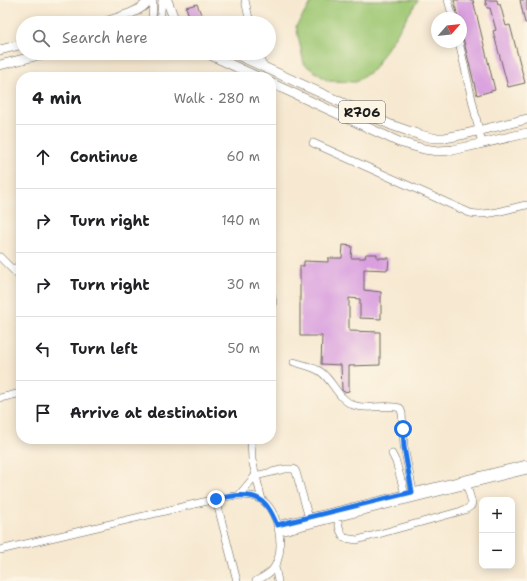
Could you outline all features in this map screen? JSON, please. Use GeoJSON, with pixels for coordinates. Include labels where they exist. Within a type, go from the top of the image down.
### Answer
{"type":"FeatureCollection","features":[{"type":"Feature","properties":{"kind":"main road"},"geometry":{"type":"LineString","coordinates":[[121,16],[137,10],[149,0]]}},
{"type":"Feature","properties":{"kind":"main road"},"geometry":{"type":"LineString","coordinates":[[167,0],[173,16]]}},
{"type":"Feature","properties":{"kind":"main road"},"geometry":{"type":"LineString","coordinates":[[0,50],[16,46]]}},
{"type":"Feature","properties":{"kind":"main road"},"geometry":{"type":"LineString","coordinates":[[0,65],[20,60]]}},
{"type":"Feature","properties":{"kind":"main road"},"geometry":{"type":"LineString","coordinates":[[221,60],[247,72]]}},
{"type":"Feature","properties":{"kind":"main road","name":"R706"},"geometry":{"type":"LineString","coordinates":[[248,60],[274,72]]}},
{"type":"Feature","properties":{"kind":"main road","name":"R706"},"geometry":{"type":"LineString","coordinates":[[276,73],[391,125],[433,138],[445,138],[527,118]]}},
{"type":"Feature","properties":{"kind":"main road","name":"R706"},"geometry":{"type":"LineString","coordinates":[[276,85],[399,142],[414,147],[438,151],[453,150],[527,133]]}},
{"type":"Feature","properties":{"kind":"street"},"geometry":{"type":"LineString","coordinates":[[152,16],[153,0]]}},
{"type":"Feature","properties":{"kind":"street"},"geometry":{"type":"LineString","coordinates":[[161,16],[162,0]]}},
{"type":"Feature","properties":{"kind":"street"},"geometry":{"type":"LineString","coordinates":[[245,0],[248,16]]}},
{"type":"Feature","properties":{"kind":"street"},"geometry":{"type":"LineString","coordinates":[[448,0],[451,12]]}},
{"type":"Feature","properties":{"kind":"street"},"geometry":{"type":"LineString","coordinates":[[460,48],[482,144]]}},
{"type":"Feature","properties":{"kind":"street"},"geometry":{"type":"LineString","coordinates":[[260,60],[263,67]]}},
{"type":"Feature","properties":{"kind":"street"},"geometry":{"type":"LineString","coordinates":[[313,143],[470,213],[491,213],[527,205]]}},
{"type":"Feature","properties":{"kind":"street"},"geometry":{"type":"LineString","coordinates":[[0,257],[16,272]]}},
{"type":"Feature","properties":{"kind":"street"},"geometry":{"type":"LineString","coordinates":[[294,362],[320,371],[338,393],[354,406],[390,406],[400,408],[402,413],[404,447],[410,496]]}},
{"type":"Feature","properties":{"kind":"street"},"geometry":{"type":"LineString","coordinates":[[0,398],[16,394]]}},
{"type":"Feature","properties":{"kind":"street"},"geometry":{"type":"LineString","coordinates":[[251,444],[255,476],[262,500],[268,508],[278,528],[280,549],[275,567],[278,581]]}},
{"type":"Feature","properties":{"kind":"street"},"geometry":{"type":"LineString","coordinates":[[392,454],[410,496]]}},
{"type":"Feature","properties":{"kind":"street"},"geometry":{"type":"LineString","coordinates":[[278,528],[337,515],[466,482],[527,464]]}},
{"type":"Feature","properties":{"kind":"street"},"geometry":{"type":"LineString","coordinates":[[239,495],[255,476],[285,469],[294,469],[309,521]]}},
{"type":"Feature","properties":{"kind":"street"},"geometry":{"type":"LineString","coordinates":[[466,482],[527,470]]}},
{"type":"Feature","properties":{"kind":"street"},"geometry":{"type":"LineString","coordinates":[[337,515],[341,535],[344,538],[357,540],[465,510],[471,506],[472,503],[466,482]]}},
{"type":"Feature","properties":{"kind":"street"},"geometry":{"type":"LineString","coordinates":[[0,550],[216,499],[246,495],[262,500]]}},
{"type":"Feature","properties":{"kind":"street"},"geometry":{"type":"LineString","coordinates":[[216,499],[237,581]]}},
{"type":"Feature","properties":{"kind":"street"},"geometry":{"type":"LineString","coordinates":[[256,581],[275,567]]}},
{"type":"Feature","properties":{"kind":"green space"},"geometry":{"type":"Polygon","coordinates":[[[313,0],[418,0],[374,69],[356,82],[328,81],[304,64],[296,26],[313,0]]]}},
{"type":"Feature","properties":{"kind":"building"},"geometry":{"type":"Polygon","coordinates":[[[454,0],[473,0],[495,90],[477,95],[465,48],[467,48],[467,12],[457,12],[454,0]]]}},
{"type":"Feature","properties":{"kind":"building"},"geometry":{"type":"Polygon","coordinates":[[[485,0],[497,0],[498,5],[500,4],[506,26],[510,25],[525,83],[508,87],[493,31],[496,30],[490,8],[487,8],[485,0]]]}},
{"type":"Feature","properties":{"kind":"building"},"geometry":{"type":"Polygon","coordinates":[[[520,0],[527,0],[527,23],[525,23],[520,0]]]}},
{"type":"Feature","properties":{"kind":"building"},"geometry":{"type":"Polygon","coordinates":[[[197,4],[201,14],[204,16],[189,16],[186,7],[197,4]]]}},
{"type":"Feature","properties":{"kind":"building"},"geometry":{"type":"Polygon","coordinates":[[[343,245],[352,246],[351,258],[365,258],[366,254],[377,254],[377,258],[389,258],[388,270],[364,269],[364,290],[381,292],[381,319],[360,318],[360,299],[349,298],[349,331],[380,332],[380,365],[349,366],[349,391],[344,392],[342,390],[341,365],[321,364],[322,336],[300,336],[300,266],[304,266],[304,261],[328,262],[328,258],[342,258],[343,245]]]}},
{"type":"Feature","properties":{"kind":"route"},"geometry":{"type":"LineString","coordinates":[[216,499],[246,495],[262,500],[272,514],[277,525],[336,512],[412,492],[404,447],[403,429]]}}]}
